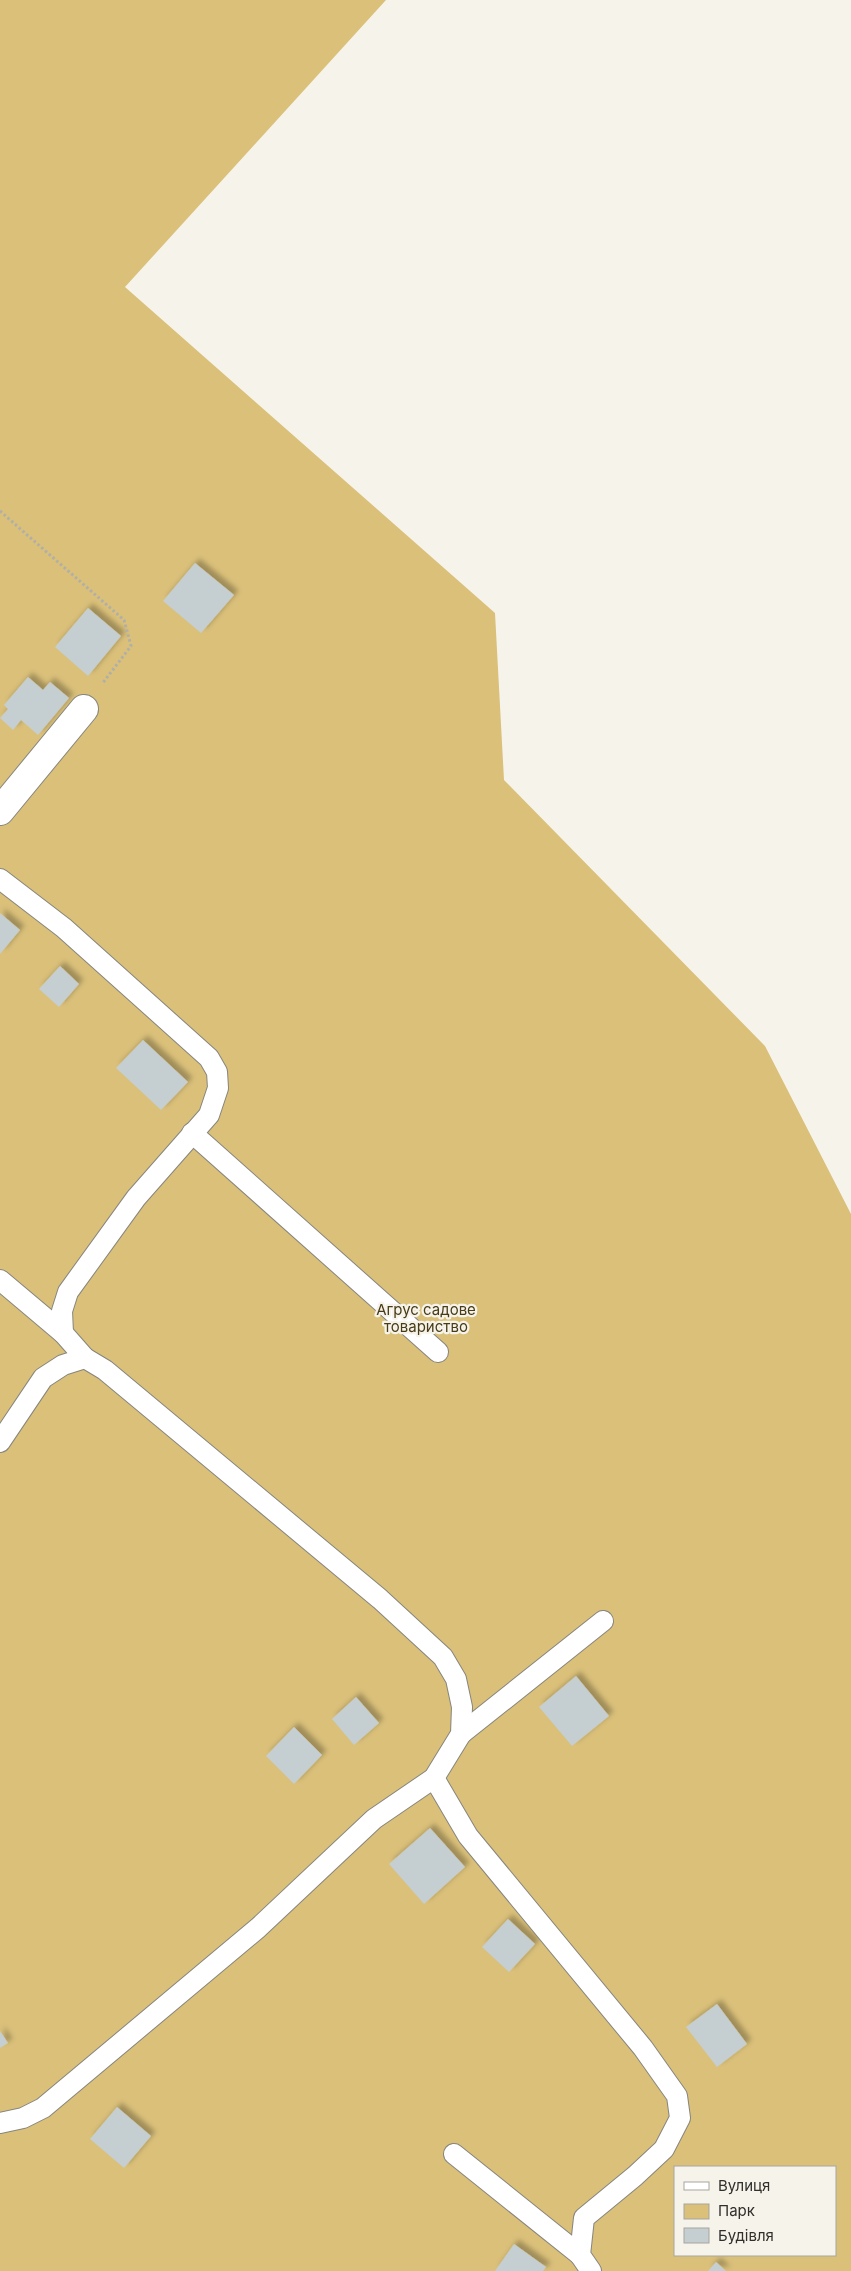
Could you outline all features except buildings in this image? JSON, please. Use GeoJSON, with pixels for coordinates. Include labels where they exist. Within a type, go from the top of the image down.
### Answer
{"type":"FeatureCollection","features":[{"type":"Feature","properties":{"kind":"street"},"geometry":{"type":"LineString","coordinates":[[0,811],[84,709]]}},
{"type":"Feature","properties":{"kind":"lane"},"geometry":{"type":"LineString","coordinates":[[0,879],[64,928],[209,1058],[217,1072],[218,1088],[209,1115],[136,1198],[68,1292],[62,1311],[64,1333]]}},
{"type":"Feature","properties":{"kind":"lane"},"geometry":{"type":"LineString","coordinates":[[192,1133],[438,1352]]}},
{"type":"Feature","properties":{"kind":"lane"},"geometry":{"type":"LineString","coordinates":[[0,1280],[64,1333],[85,1358],[105,1370],[365,1586],[443,1657],[456,1679],[462,1707],[461,1734]]}},
{"type":"Feature","properties":{"kind":"lane"},"geometry":{"type":"LineString","coordinates":[[0,1442],[43,1378],[63,1365],[85,1358]]}},
{"type":"Feature","properties":{"kind":"lane"},"geometry":{"type":"LineString","coordinates":[[0,2123],[23,2118],[43,2108],[258,1928],[374,1819],[434,1778],[461,1734],[603,1621]]}},
{"type":"Feature","properties":{"kind":"lane"},"geometry":{"type":"LineString","coordinates":[[434,1778],[468,1836],[643,2048],[676,2096],[680,2118],[664,2148],[635,2176],[584,2218],[585,2263]]}},
{"type":"Feature","properties":{"kind":"lane"},"geometry":{"type":"LineString","coordinates":[[454,2154],[585,2263]]}},
{"type":"Feature","properties":{"kind":"path"},"geometry":{"type":"LineString","coordinates":[[0,511],[124,620],[131,646],[84,709]]}},
{"type":"Feature","properties":{"kind":"green space","name":"Агрус садове товариство"},"geometry":{"type":"Polygon","coordinates":[[[0,0],[386,0],[125,287],[495,613],[504,780],[765,1046],[851,1214],[851,2271],[0,2271],[0,0]]]}}]}
